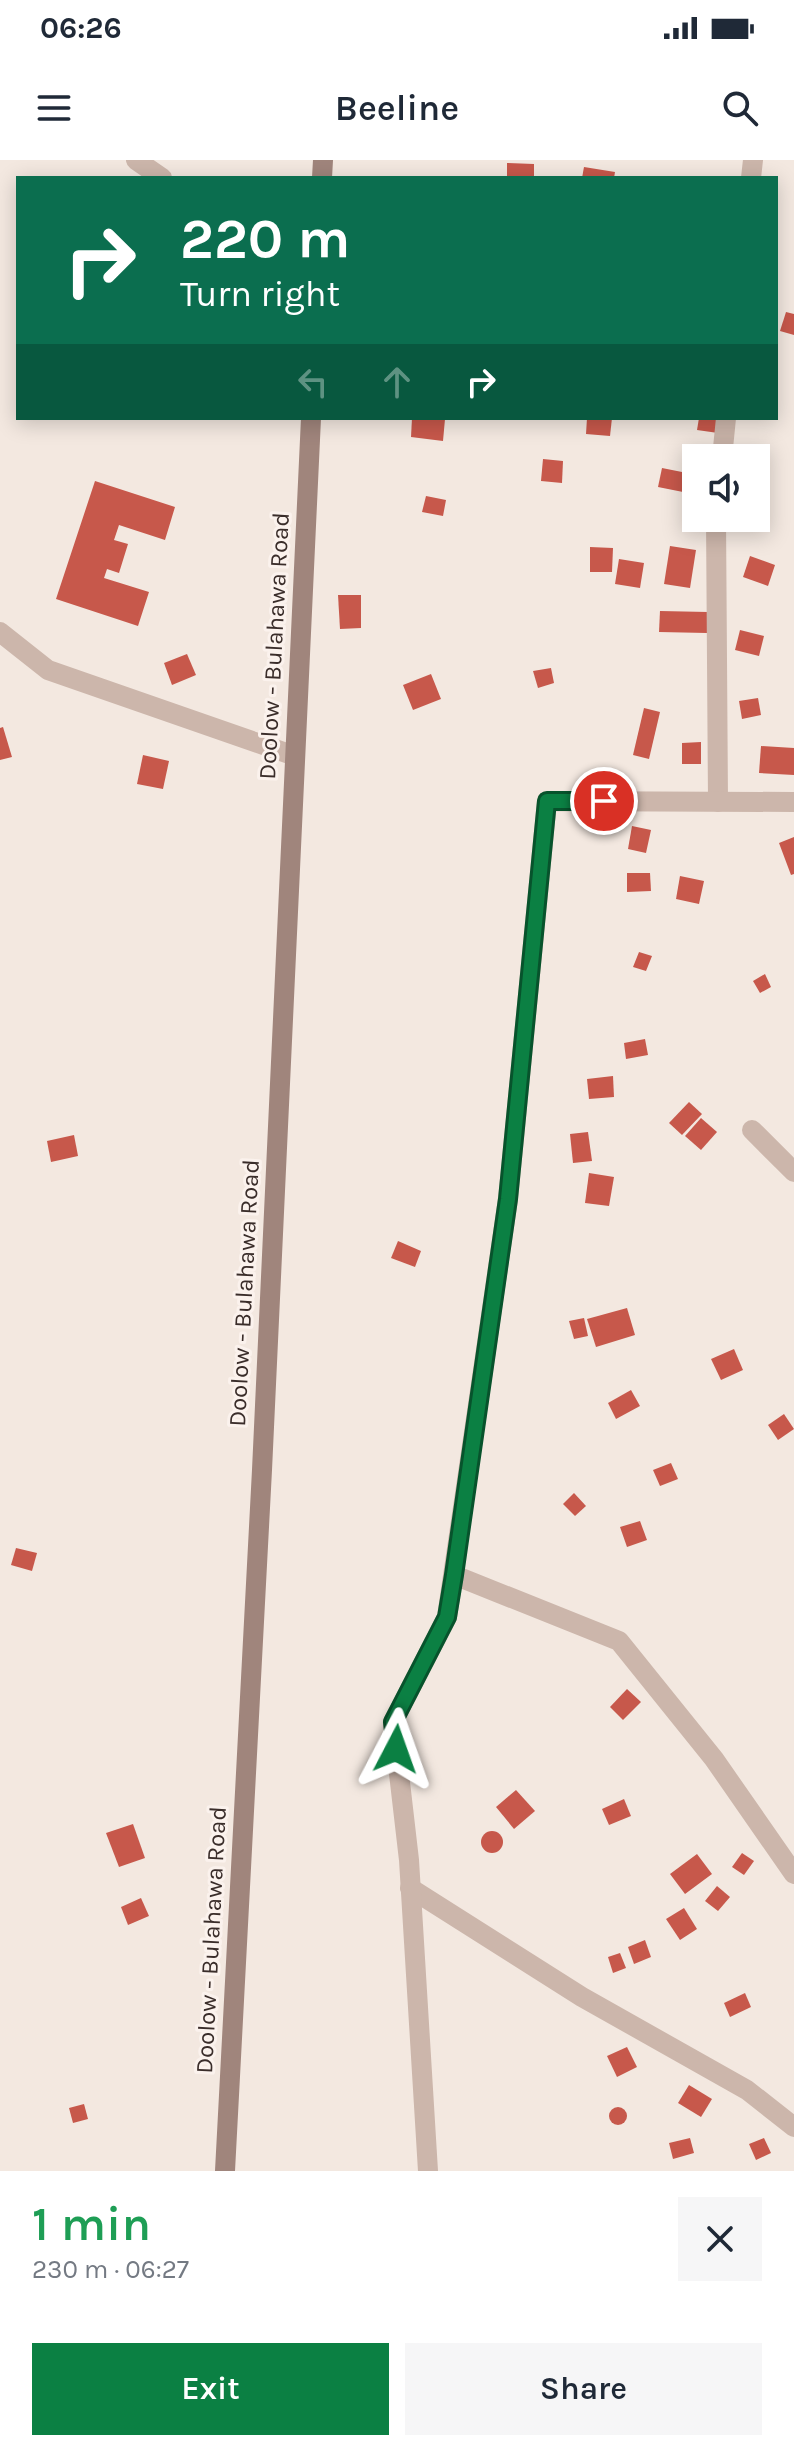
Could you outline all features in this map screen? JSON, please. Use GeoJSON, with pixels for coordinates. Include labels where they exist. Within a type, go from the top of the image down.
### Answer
{"type":"FeatureCollection","features":[{"type":"Feature","properties":{"kind":"main road","name":"Doolow - Bulahawa Road"},"geometry":{"type":"LineString","coordinates":[[225,2171],[311,420]]}},
{"type":"Feature","properties":{"kind":"street"},"geometry":{"type":"LineString","coordinates":[[136,160],[159,176]]}},
{"type":"Feature","properties":{"kind":"street"},"geometry":{"type":"LineString","coordinates":[[723,444],[726,420]]}},
{"type":"Feature","properties":{"kind":"street"},"geometry":{"type":"LineString","coordinates":[[716,532],[718,802]]}},
{"type":"Feature","properties":{"kind":"street"},"geometry":{"type":"LineString","coordinates":[[0,632],[48,670],[295,756]]}},
{"type":"Feature","properties":{"kind":"street"},"geometry":{"type":"LineString","coordinates":[[428,2171],[410,1888],[393,1722],[447,1617],[508,1199],[547,801],[794,802]]}},
{"type":"Feature","properties":{"kind":"street"},"geometry":{"type":"LineString","coordinates":[[752,1130],[794,1172]]}},
{"type":"Feature","properties":{"kind":"street"},"geometry":{"type":"LineString","coordinates":[[454,1575],[619,1641],[714,1759],[794,1874]]}},
{"type":"Feature","properties":{"kind":"street"},"geometry":{"type":"LineString","coordinates":[[410,1888],[582,1997],[747,2090],[794,2127]]}},
{"type":"Feature","properties":{"kind":"building"},"geometry":{"type":"Polygon","coordinates":[[[507,163],[534,164],[534,176],[507,176],[507,163]]]}},
{"type":"Feature","properties":{"kind":"building"},"geometry":{"type":"Polygon","coordinates":[[[584,167],[615,172],[614,176],[582,176],[584,167]]]}},
{"type":"Feature","properties":{"kind":"building"},"geometry":{"type":"Polygon","coordinates":[[[786,312],[794,314],[794,335],[780,331],[786,312]]]}},
{"type":"Feature","properties":{"kind":"building"},"geometry":{"type":"Polygon","coordinates":[[[412,420],[445,420],[443,441],[411,437],[412,420]]]}},
{"type":"Feature","properties":{"kind":"building"},"geometry":{"type":"Polygon","coordinates":[[[587,420],[612,420],[610,436],[586,434],[587,420]]]}},
{"type":"Feature","properties":{"kind":"building"},"geometry":{"type":"Polygon","coordinates":[[[699,420],[720,420],[718,433],[697,430],[699,420]]]}},
{"type":"Feature","properties":{"kind":"building"},"geometry":{"type":"Polygon","coordinates":[[[543,459],[563,461],[562,483],[541,481],[543,459]]]}},
{"type":"Feature","properties":{"kind":"building"},"geometry":{"type":"Polygon","coordinates":[[[662,468],[682,472],[682,492],[658,487],[662,468]]]}},
{"type":"Feature","properties":{"kind":"building"},"geometry":{"type":"Polygon","coordinates":[[[95,481],[175,507],[165,540],[119,525],[114,540],[128,544],[119,573],[107,569],[104,578],[149,592],[138,626],[56,599],[95,481]]]}},
{"type":"Feature","properties":{"kind":"building"},"geometry":{"type":"Polygon","coordinates":[[[426,496],[446,500],[443,516],[422,512],[426,496]]]}},
{"type":"Feature","properties":{"kind":"building"},"geometry":{"type":"Polygon","coordinates":[[[670,546],[696,550],[690,588],[664,584],[670,546]]]}},
{"type":"Feature","properties":{"kind":"building"},"geometry":{"type":"Polygon","coordinates":[[[590,547],[613,548],[612,572],[590,572],[590,547]]]}},
{"type":"Feature","properties":{"kind":"building"},"geometry":{"type":"Polygon","coordinates":[[[750,556],[775,565],[768,586],[743,577],[750,556]]]}},
{"type":"Feature","properties":{"kind":"building"},"geometry":{"type":"Polygon","coordinates":[[[619,559],[644,563],[640,588],[615,584],[619,559]]]}},
{"type":"Feature","properties":{"kind":"building"},"geometry":{"type":"Polygon","coordinates":[[[338,595],[361,595],[361,628],[340,629],[338,595]]]}},
{"type":"Feature","properties":{"kind":"building"},"geometry":{"type":"Polygon","coordinates":[[[660,611],[708,612],[707,633],[659,632],[660,611]]]}},
{"type":"Feature","properties":{"kind":"building"},"geometry":{"type":"Polygon","coordinates":[[[740,630],[764,636],[759,656],[735,650],[740,630]]]}},
{"type":"Feature","properties":{"kind":"building"},"geometry":{"type":"Polygon","coordinates":[[[187,654],[196,675],[172,685],[164,663],[187,654]]]}},
{"type":"Feature","properties":{"kind":"building"},"geometry":{"type":"Polygon","coordinates":[[[551,668],[554,683],[538,688],[533,671],[551,668]]]}},
{"type":"Feature","properties":{"kind":"building"},"geometry":{"type":"Polygon","coordinates":[[[431,674],[441,699],[413,710],[403,685],[431,674]]]}},
{"type":"Feature","properties":{"kind":"building"},"geometry":{"type":"Polygon","coordinates":[[[758,698],[761,715],[742,719],[739,701],[758,698]]]}},
{"type":"Feature","properties":{"kind":"building"},"geometry":{"type":"Polygon","coordinates":[[[644,708],[660,712],[649,759],[633,755],[644,708]]]}},
{"type":"Feature","properties":{"kind":"building"},"geometry":{"type":"Polygon","coordinates":[[[3,727],[12,757],[0,760],[0,728],[3,727]]]}},
{"type":"Feature","properties":{"kind":"building"},"geometry":{"type":"Polygon","coordinates":[[[701,742],[701,764],[682,764],[682,743],[701,742]]]}},
{"type":"Feature","properties":{"kind":"building"},"geometry":{"type":"Polygon","coordinates":[[[761,746],[794,748],[794,775],[759,773],[761,746]]]}},
{"type":"Feature","properties":{"kind":"building"},"geometry":{"type":"Polygon","coordinates":[[[143,755],[169,761],[163,789],[137,784],[143,755]]]}},
{"type":"Feature","properties":{"kind":"building"},"geometry":{"type":"Polygon","coordinates":[[[632,826],[651,830],[646,853],[628,849],[632,826]]]}},
{"type":"Feature","properties":{"kind":"building"},"geometry":{"type":"Polygon","coordinates":[[[794,837],[794,874],[791,875],[779,843],[794,837]]]}},
{"type":"Feature","properties":{"kind":"building"},"geometry":{"type":"Polygon","coordinates":[[[627,873],[650,873],[651,891],[627,892],[627,873]]]}},
{"type":"Feature","properties":{"kind":"building"},"geometry":{"type":"Polygon","coordinates":[[[680,876],[704,881],[699,904],[676,899],[680,876]]]}},
{"type":"Feature","properties":{"kind":"building"},"geometry":{"type":"Polygon","coordinates":[[[639,952],[652,956],[646,971],[633,967],[639,952]]]}},
{"type":"Feature","properties":{"kind":"building"},"geometry":{"type":"Polygon","coordinates":[[[765,974],[771,987],[760,993],[753,981],[765,974]]]}},
{"type":"Feature","properties":{"kind":"building"},"geometry":{"type":"Polygon","coordinates":[[[645,1039],[648,1055],[626,1059],[624,1043],[645,1039]]]}},
{"type":"Feature","properties":{"kind":"building"},"geometry":{"type":"Polygon","coordinates":[[[613,1076],[614,1097],[589,1099],[587,1079],[613,1076]]]}},
{"type":"Feature","properties":{"kind":"building"},"geometry":{"type":"Polygon","coordinates":[[[689,1102],[702,1114],[682,1135],[669,1123],[689,1102]]]}},
{"type":"Feature","properties":{"kind":"building"},"geometry":{"type":"Polygon","coordinates":[[[701,1118],[717,1132],[701,1150],[685,1136],[701,1118]]]}},
{"type":"Feature","properties":{"kind":"building"},"geometry":{"type":"Polygon","coordinates":[[[588,1132],[592,1161],[573,1163],[570,1134],[588,1132]]]}},
{"type":"Feature","properties":{"kind":"building"},"geometry":{"type":"Polygon","coordinates":[[[74,1135],[78,1156],[51,1162],[47,1141],[74,1135]]]}},
{"type":"Feature","properties":{"kind":"building"},"geometry":{"type":"Polygon","coordinates":[[[589,1173],[614,1177],[609,1206],[585,1203],[589,1173]]]}},
{"type":"Feature","properties":{"kind":"building"},"geometry":{"type":"Polygon","coordinates":[[[398,1241],[421,1251],[415,1267],[391,1258],[398,1241]]]}},
{"type":"Feature","properties":{"kind":"building"},"geometry":{"type":"Polygon","coordinates":[[[627,1308],[635,1335],[596,1347],[587,1319],[627,1308]]]}},
{"type":"Feature","properties":{"kind":"building"},"geometry":{"type":"Polygon","coordinates":[[[584,1318],[588,1336],[574,1339],[569,1321],[584,1318]]]}},
{"type":"Feature","properties":{"kind":"building"},"geometry":{"type":"Polygon","coordinates":[[[734,1349],[743,1370],[721,1380],[711,1359],[734,1349]]]}},
{"type":"Feature","properties":{"kind":"building"},"geometry":{"type":"Polygon","coordinates":[[[631,1390],[640,1406],[616,1419],[608,1403],[631,1390]]]}},
{"type":"Feature","properties":{"kind":"building"},"geometry":{"type":"Polygon","coordinates":[[[784,1414],[794,1429],[778,1440],[768,1425],[784,1414]]]}},
{"type":"Feature","properties":{"kind":"building"},"geometry":{"type":"Polygon","coordinates":[[[671,1463],[678,1479],[660,1486],[653,1470],[671,1463]]]}},
{"type":"Feature","properties":{"kind":"building"},"geometry":{"type":"Polygon","coordinates":[[[574,1493],[586,1506],[575,1516],[563,1504],[574,1493]]]}},
{"type":"Feature","properties":{"kind":"building"},"geometry":{"type":"Polygon","coordinates":[[[640,1521],[647,1540],[627,1547],[620,1527],[640,1521]]]}},
{"type":"Feature","properties":{"kind":"building"},"geometry":{"type":"Polygon","coordinates":[[[16,1548],[37,1553],[32,1571],[11,1565],[16,1548]]]}},
{"type":"Feature","properties":{"kind":"building"},"geometry":{"type":"Polygon","coordinates":[[[627,1689],[641,1702],[623,1720],[610,1707],[627,1689]]]}},
{"type":"Feature","properties":{"kind":"building"},"geometry":{"type":"Polygon","coordinates":[[[516,1790],[535,1811],[514,1829],[496,1807],[516,1790]]]}},
{"type":"Feature","properties":{"kind":"building"},"geometry":{"type":"Polygon","coordinates":[[[624,1799],[631,1816],[609,1825],[602,1809],[624,1799]]]}},
{"type":"Feature","properties":{"kind":"building"},"geometry":{"type":"Polygon","coordinates":[[[133,1824],[145,1858],[119,1867],[106,1833],[133,1824]]]}},
{"type":"Feature","properties":{"kind":"building"},"geometry":{"type":"Polygon","coordinates":[[[488,1831],[496,1831],[503,1842],[496,1853],[488,1853],[481,1846],[481,1838],[488,1831]]]}},
{"type":"Feature","properties":{"kind":"building"},"geometry":{"type":"Polygon","coordinates":[[[742,1853],[754,1861],[744,1875],[732,1867],[742,1853]]]}},
{"type":"Feature","properties":{"kind":"building"},"geometry":{"type":"Polygon","coordinates":[[[697,1854],[712,1874],[685,1894],[670,1874],[697,1854]]]}},
{"type":"Feature","properties":{"kind":"building"},"geometry":{"type":"Polygon","coordinates":[[[717,1886],[730,1897],[718,1911],[705,1901],[717,1886]]]}},
{"type":"Feature","properties":{"kind":"building"},"geometry":{"type":"Polygon","coordinates":[[[141,1898],[149,1916],[128,1925],[121,1907],[141,1898]]]}},
{"type":"Feature","properties":{"kind":"building"},"geometry":{"type":"Polygon","coordinates":[[[684,1908],[697,1929],[680,1940],[666,1919],[684,1908]]]}},
{"type":"Feature","properties":{"kind":"building"},"geometry":{"type":"Polygon","coordinates":[[[645,1940],[651,1957],[634,1964],[628,1947],[645,1940]]]}},
{"type":"Feature","properties":{"kind":"building"},"geometry":{"type":"Polygon","coordinates":[[[620,1953],[626,1968],[613,1973],[608,1957],[620,1953]]]}},
{"type":"Feature","properties":{"kind":"building"},"geometry":{"type":"Polygon","coordinates":[[[745,1993],[751,2007],[730,2017],[724,2003],[745,1993]]]}},
{"type":"Feature","properties":{"kind":"building"},"geometry":{"type":"Polygon","coordinates":[[[627,2047],[637,2067],[617,2077],[607,2056],[627,2047]]]}},
{"type":"Feature","properties":{"kind":"building"},"geometry":{"type":"Polygon","coordinates":[[[689,2085],[712,2099],[701,2117],[678,2103],[689,2085]]]}},
{"type":"Feature","properties":{"kind":"building"},"geometry":{"type":"Polygon","coordinates":[[[84,2104],[88,2119],[73,2123],[69,2108],[84,2104]]]}},
{"type":"Feature","properties":{"kind":"building"},"geometry":{"type":"Polygon","coordinates":[[[618,2107],[627,2116],[618,2125],[609,2116],[618,2107]]]}},
{"type":"Feature","properties":{"kind":"building"},"geometry":{"type":"Polygon","coordinates":[[[690,2138],[694,2153],[673,2159],[669,2143],[690,2138]]]}},
{"type":"Feature","properties":{"kind":"building"},"geometry":{"type":"Polygon","coordinates":[[[764,2138],[771,2153],[756,2160],[749,2144],[764,2138]]]}},
{"type":"Feature","properties":{"kind":"route"},"geometry":{"type":"LineString","coordinates":[[396,1749],[393,1722],[447,1617],[454,1575],[508,1199],[547,801],[604,801]]}}]}
